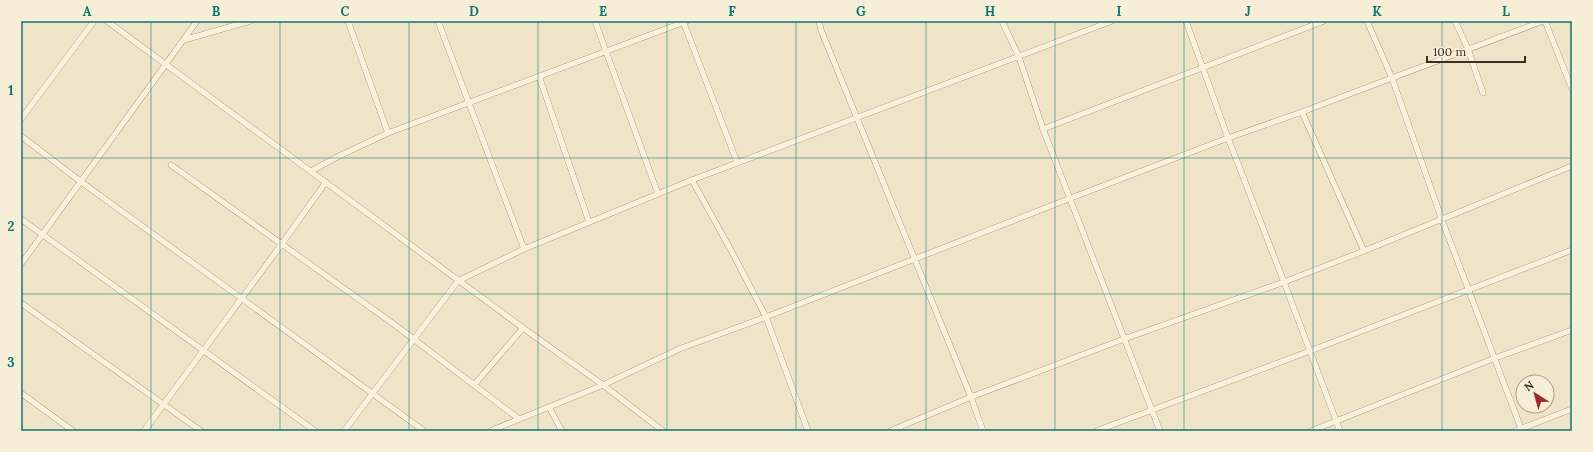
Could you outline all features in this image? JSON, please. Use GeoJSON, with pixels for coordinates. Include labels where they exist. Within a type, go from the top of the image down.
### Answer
{"type":"FeatureCollection","features":[{"type":"Feature","properties":{"kind":"street"},"geometry":{"type":"LineString","coordinates":[[21,119],[94,21]]}},
{"type":"Feature","properties":{"kind":"street"},"geometry":{"type":"LineString","coordinates":[[108,21],[458,281],[603,385],[663,431]]}},
{"type":"Feature","properties":{"kind":"street"},"geometry":{"type":"LineString","coordinates":[[21,264],[197,21]]}},
{"type":"Feature","properties":{"kind":"street"},"geometry":{"type":"LineString","coordinates":[[184,40],[250,21]]}},
{"type":"Feature","properties":{"kind":"street"},"geometry":{"type":"LineString","coordinates":[[348,21],[388,133]]}},
{"type":"Feature","properties":{"kind":"street"},"geometry":{"type":"LineString","coordinates":[[438,21],[524,248]]}},
{"type":"Feature","properties":{"kind":"street"},"geometry":{"type":"LineString","coordinates":[[595,21],[658,194]]}},
{"type":"Feature","properties":{"kind":"street"},"geometry":{"type":"LineString","coordinates":[[311,171],[388,133],[684,21],[737,162]]}},
{"type":"Feature","properties":{"kind":"street"},"geometry":{"type":"LineString","coordinates":[[819,21],[821,30],[971,397],[983,431]]}},
{"type":"Feature","properties":{"kind":"street"},"geometry":{"type":"LineString","coordinates":[[1002,21],[1019,57],[1043,129],[1160,431]]}},
{"type":"Feature","properties":{"kind":"street"},"geometry":{"type":"LineString","coordinates":[[344,431],[458,281],[524,248],[737,162],[1112,21]]}},
{"type":"Feature","properties":{"kind":"street"},"geometry":{"type":"LineString","coordinates":[[1186,21],[1228,138],[1340,431]]}},
{"type":"Feature","properties":{"kind":"street"},"geometry":{"type":"LineString","coordinates":[[1043,129],[1324,21]]}},
{"type":"Feature","properties":{"kind":"street"},"geometry":{"type":"LineString","coordinates":[[1367,21],[1392,78],[1442,220],[1495,358],[1519,430],[1572,409]]}},
{"type":"Feature","properties":{"kind":"street"},"geometry":{"type":"LineString","coordinates":[[1455,21],[1468,49],[1483,93]]}},
{"type":"Feature","properties":{"kind":"street"},"geometry":{"type":"LineString","coordinates":[[490,431],[603,385],[680,349],[1228,138],[1302,112],[1544,21],[1572,88]]}},
{"type":"Feature","properties":{"kind":"street"},"geometry":{"type":"LineString","coordinates":[[539,76],[589,222]]}},
{"type":"Feature","properties":{"kind":"street"},"geometry":{"type":"LineString","coordinates":[[1302,112],[1364,251]]}},
{"type":"Feature","properties":{"kind":"street"},"geometry":{"type":"LineString","coordinates":[[21,136],[80,181],[424,431]]}},
{"type":"Feature","properties":{"kind":"street"},"geometry":{"type":"LineString","coordinates":[[171,166],[413,339],[519,419]]}},
{"type":"Feature","properties":{"kind":"street"},"geometry":{"type":"LineString","coordinates":[[890,431],[971,397],[1364,251],[1572,166]]}},
{"type":"Feature","properties":{"kind":"street"},"geometry":{"type":"LineString","coordinates":[[692,180],[766,317],[808,431]]}},
{"type":"Feature","properties":{"kind":"street"},"geometry":{"type":"LineString","coordinates":[[144,431],[204,351],[326,182]]}},
{"type":"Feature","properties":{"kind":"street"},"geometry":{"type":"LineString","coordinates":[[21,220],[315,431]]}},
{"type":"Feature","properties":{"kind":"street"},"geometry":{"type":"LineString","coordinates":[[1096,431],[1310,351],[1572,250]]}},
{"type":"Feature","properties":{"kind":"street"},"geometry":{"type":"LineString","coordinates":[[21,303],[201,431]]}},
{"type":"Feature","properties":{"kind":"street"},"geometry":{"type":"LineString","coordinates":[[474,386],[523,328]]}},
{"type":"Feature","properties":{"kind":"street"},"geometry":{"type":"LineString","coordinates":[[1311,431],[1495,358],[1572,330]]}},
{"type":"Feature","properties":{"kind":"street"},"geometry":{"type":"LineString","coordinates":[[21,393],[73,431]]}},
{"type":"Feature","properties":{"kind":"street"},"geometry":{"type":"LineString","coordinates":[[549,407],[562,431]]}}]}
